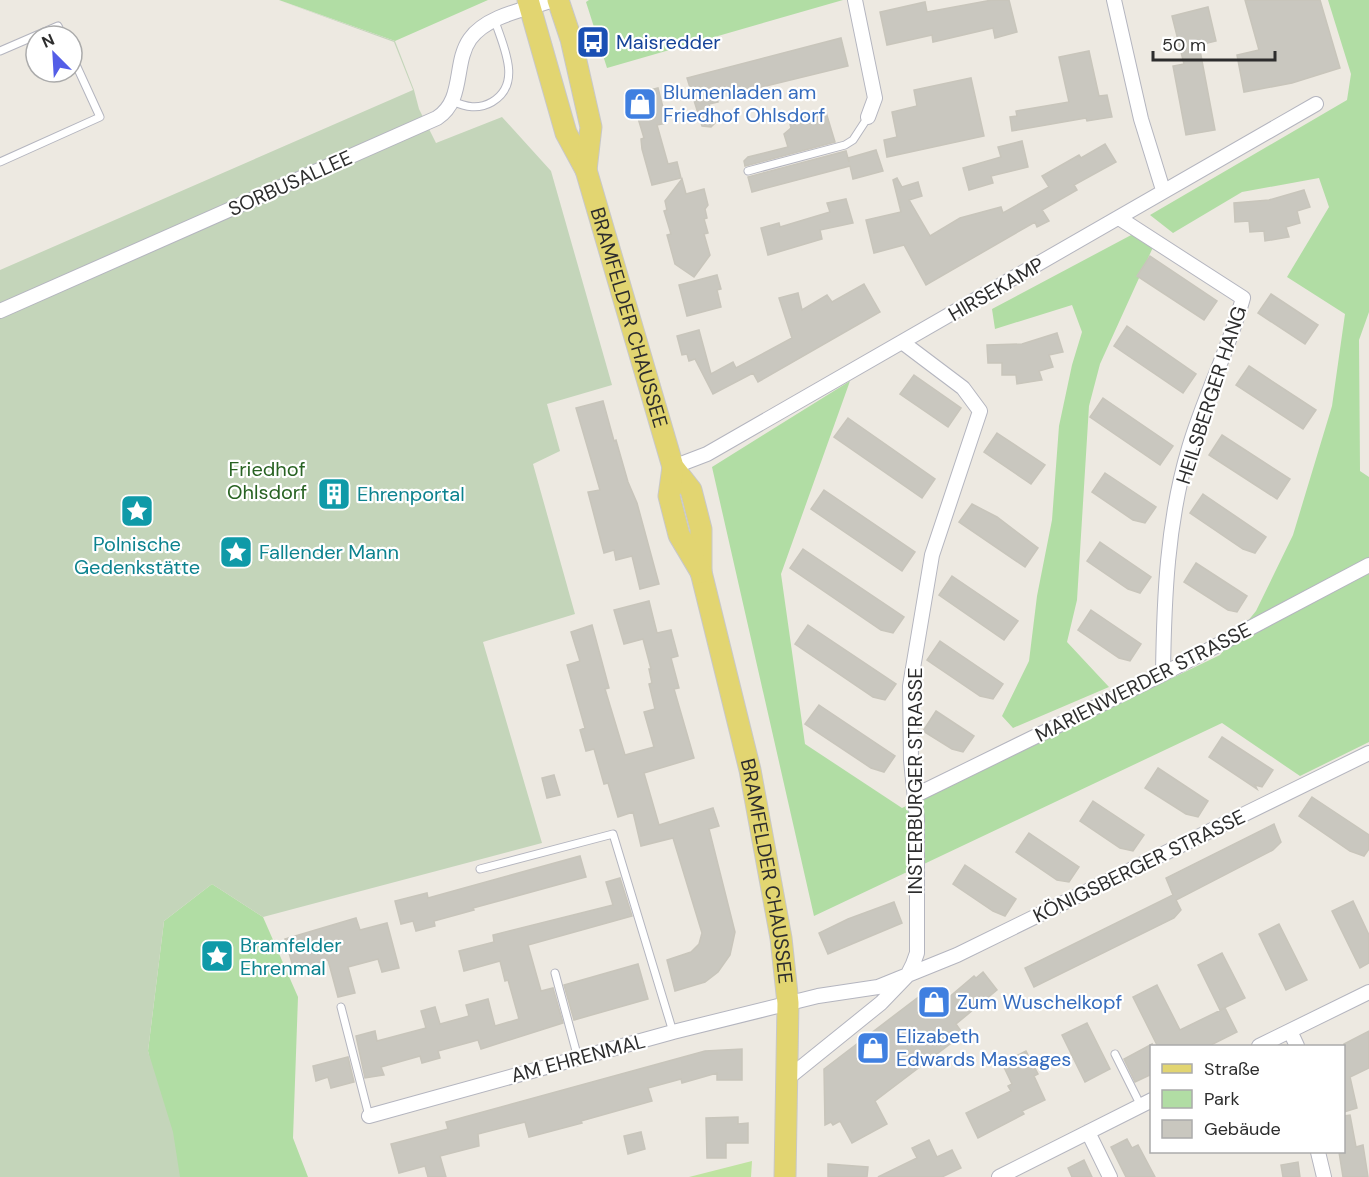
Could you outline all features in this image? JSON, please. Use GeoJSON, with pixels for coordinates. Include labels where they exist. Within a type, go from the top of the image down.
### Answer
{"type":"FeatureCollection","features":[{"type":"Feature","properties":{"kind":"main road","name":"BRAMFELDER CHAUSSEE"},"geometry":{"type":"LineString","coordinates":[[558,0],[571,39],[591,127],[586,170]]}},
{"type":"Feature","properties":{"kind":"main road","name":"BRAMFELDER CHAUSSEE"},"geometry":{"type":"LineString","coordinates":[[529,4],[566,134],[586,170],[674,467],[669,496],[676,525],[679,535],[701,572],[767,850],[782,938],[788,1003],[784,1177]]}},
{"type":"Feature","properties":{"kind":"street"},"geometry":{"type":"LineString","coordinates":[[452,101],[470,39],[495,21],[529,4],[554,0]]}},
{"type":"Feature","properties":{"kind":"street"},"geometry":{"type":"LineString","coordinates":[[855,0],[875,98],[868,117]]}},
{"type":"Feature","properties":{"kind":"street"},"geometry":{"type":"LineString","coordinates":[[1114,0],[1141,119],[1163,190]]}},
{"type":"Feature","properties":{"kind":"street","name":"SORBUSALLEE"},"geometry":{"type":"LineString","coordinates":[[0,310],[437,118],[444,114],[452,101]]}},
{"type":"Feature","properties":{"kind":"street","name":"HIRSEKAMP"},"geometry":{"type":"LineString","coordinates":[[674,467],[707,454],[1316,104]]}},
{"type":"Feature","properties":{"kind":"street","name":"HEILSBERGER HANG"},"geometry":{"type":"LineString","coordinates":[[1119,218],[1243,298],[1233,335],[1189,448],[1173,511],[1166,579],[1163,675]]}},
{"type":"Feature","properties":{"kind":"street","name":"INSTERBURGER STRASSE"},"geometry":{"type":"LineString","coordinates":[[902,342],[963,388],[980,411],[932,555],[910,687],[911,760],[916,795],[917,953],[908,976]]}},
{"type":"Feature","properties":{"kind":"street","name":"MARIENWERDER STRASSE"},"geometry":{"type":"LineString","coordinates":[[916,795],[1163,675],[1369,566]]}},
{"type":"Feature","properties":{"kind":"street","name":"KÖNIGSBERGER STRASSE"},"geometry":{"type":"LineString","coordinates":[[788,1003],[878,987],[934,967],[1369,753]]}},
{"type":"Feature","properties":{"kind":"street","name":"KÖNIGSBERGER STRASSE"},"geometry":{"type":"LineString","coordinates":[[788,1078],[881,1003],[908,976]]}},
{"type":"Feature","properties":{"kind":"street"},"geometry":{"type":"LineString","coordinates":[[1263,1045],[1369,992]]}},
{"type":"Feature","properties":{"kind":"street","name":"AM EHRENMAL"},"geometry":{"type":"LineString","coordinates":[[369,1116],[673,1032],[788,1003]]}},
{"type":"Feature","properties":{"kind":"street"},"geometry":{"type":"LineString","coordinates":[[1290,1031],[1296,1045]]}},
{"type":"Feature","properties":{"kind":"street"},"geometry":{"type":"LineString","coordinates":[[999,1177],[1146,1103]]}},
{"type":"Feature","properties":{"kind":"street"},"geometry":{"type":"LineString","coordinates":[[1088,1132],[1110,1177]]}},
{"type":"Feature","properties":{"kind":"street"},"geometry":{"type":"LineString","coordinates":[[1318,1153],[1324,1177]]}},
{"type":"Feature","properties":{"kind":"lane"},"geometry":{"type":"LineString","coordinates":[[452,101],[466,106],[481,106],[495,100],[505,90],[509,78],[508,63],[495,21]]}},
{"type":"Feature","properties":{"kind":"lane"},"geometry":{"type":"LineString","coordinates":[[0,51],[24,41]]}},
{"type":"Feature","properties":{"kind":"lane"},"geometry":{"type":"LineString","coordinates":[[0,162],[100,117],[84,82]]}},
{"type":"Feature","properties":{"kind":"lane"},"geometry":{"type":"LineString","coordinates":[[748,171],[845,145],[853,141],[868,117]]}},
{"type":"Feature","properties":{"kind":"lane"},"geometry":{"type":"LineString","coordinates":[[480,869],[613,834],[673,1032]]}},
{"type":"Feature","properties":{"kind":"lane"},"geometry":{"type":"LineString","coordinates":[[555,973],[578,1058]]}},
{"type":"Feature","properties":{"kind":"lane"},"geometry":{"type":"LineString","coordinates":[[341,1007],[369,1116]]}},
{"type":"Feature","properties":{"kind":"lane"},"geometry":{"type":"LineString","coordinates":[[1115,1054],[1146,1103]]}},
{"type":"Feature","properties":{"kind":"green space","name":"Friedhof Ohlsdorf"},"geometry":{"type":"Polygon","coordinates":[[[278,0],[395,41],[414,90],[419,109],[436,143],[502,117],[551,171],[612,385],[547,404],[560,451],[533,464],[575,614],[483,642],[542,843],[263,917],[212,884],[164,921],[148,1051],[173,1132],[180,1177],[0,1177],[0,270],[413,90],[394,42],[278,0]]]}},
{"type":"Feature","properties":{"kind":"green space"},"geometry":{"type":"Polygon","coordinates":[[[279,0],[488,0],[395,41],[279,0]]]}},
{"type":"Feature","properties":{"kind":"green space"},"geometry":{"type":"Polygon","coordinates":[[[589,0],[843,0],[607,68],[586,2],[589,0]]]}},
{"type":"Feature","properties":{"kind":"green space"},"geometry":{"type":"Polygon","coordinates":[[[1328,0],[1369,0],[1369,312],[1359,340],[1360,471],[1369,477],[1369,742],[1300,776],[1222,723],[814,916],[712,467],[850,381],[781,574],[805,744],[902,808],[1220,655],[1256,611],[1293,535],[1332,406],[1345,314],[1287,277],[1329,207],[1319,178],[1242,192],[1173,233],[1150,215],[1347,100],[1351,74],[1328,0]]]}},
{"type":"Feature","properties":{"kind":"green space"},"geometry":{"type":"Polygon","coordinates":[[[1135,233],[1154,245],[1100,364],[1089,406],[1077,600],[1067,642],[1109,687],[1013,728],[1002,716],[1029,661],[1037,596],[1052,520],[1059,426],[1072,365],[1082,332],[1072,305],[995,329],[992,309],[1135,233]]]}},
{"type":"Feature","properties":{"kind":"green space"},"geometry":{"type":"Polygon","coordinates":[[[212,884],[263,917],[298,997],[293,1138],[308,1177],[175,1177],[148,1051],[164,921],[212,884]]]}},
{"type":"Feature","properties":{"kind":"green space"},"geometry":{"type":"Polygon","coordinates":[[[752,1161],[751,1177],[689,1177],[752,1161]]]}},
{"type":"Feature","properties":{"kind":"building"},"geometry":{"type":"Polygon","coordinates":[[[992,0],[1009,0],[1017,32],[995,38],[993,28],[933,42],[932,35],[887,45],[880,12],[925,2],[927,12],[992,0]]]}},
{"type":"Feature","properties":{"kind":"building"},"geometry":{"type":"Polygon","coordinates":[[[1245,0],[1320,0],[1340,68],[1292,83],[1244,92],[1237,55],[1259,50],[1245,0]]]}},
{"type":"Feature","properties":{"kind":"building"},"geometry":{"type":"Polygon","coordinates":[[[1208,7],[1216,41],[1199,45],[1215,130],[1186,135],[1173,66],[1184,64],[1172,16],[1208,7]]]}},
{"type":"Feature","properties":{"kind":"building"},"geometry":{"type":"Polygon","coordinates":[[[841,38],[848,66],[717,98],[718,102],[709,104],[715,123],[711,127],[702,126],[687,78],[841,38]]]}},
{"type":"Feature","properties":{"kind":"building"},"geometry":{"type":"Polygon","coordinates":[[[1089,51],[1099,96],[1107,95],[1112,117],[1087,121],[1086,118],[1012,131],[1010,117],[1017,116],[1016,111],[1069,102],[1059,57],[1089,51]]]}},
{"type":"Feature","properties":{"kind":"building"},"geometry":{"type":"Polygon","coordinates":[[[971,78],[984,136],[887,157],[884,140],[897,137],[892,112],[917,106],[914,90],[971,78]]]}},
{"type":"Feature","properties":{"kind":"building"},"geometry":{"type":"Polygon","coordinates":[[[658,88],[667,123],[657,125],[668,164],[677,162],[681,178],[652,185],[642,149],[641,139],[644,138],[631,95],[658,88]]]}},
{"type":"Feature","properties":{"kind":"building"},"geometry":{"type":"Polygon","coordinates":[[[825,109],[835,142],[745,166],[744,161],[748,157],[788,147],[784,134],[791,128],[790,124],[800,121],[799,118],[825,109]]]}},
{"type":"Feature","properties":{"kind":"building"},"geometry":{"type":"Polygon","coordinates":[[[1022,141],[1028,167],[991,176],[993,183],[969,190],[963,168],[1001,157],[998,147],[1022,141]]]}},
{"type":"Feature","properties":{"kind":"building"},"geometry":{"type":"Polygon","coordinates":[[[1105,144],[1116,162],[1074,185],[1077,190],[1042,210],[1049,221],[1037,227],[1035,222],[926,285],[904,245],[874,253],[866,220],[901,212],[893,180],[897,178],[902,187],[918,182],[922,196],[909,200],[930,236],[960,218],[1001,207],[1003,213],[1049,187],[1042,176],[1079,155],[1081,158],[1105,144]]]}},
{"type":"Feature","properties":{"kind":"building"},"geometry":{"type":"Polygon","coordinates":[[[876,150],[883,171],[853,179],[850,166],[752,192],[748,177],[846,151],[849,162],[848,158],[876,150]]]}},
{"type":"Feature","properties":{"kind":"building"},"geometry":{"type":"Polygon","coordinates":[[[682,179],[686,194],[704,189],[708,205],[705,209],[707,218],[704,219],[708,233],[704,234],[710,255],[694,277],[675,264],[667,235],[671,234],[664,211],[667,210],[665,201],[682,179]]]}},
{"type":"Feature","properties":{"kind":"building"},"geometry":{"type":"Polygon","coordinates":[[[1304,190],[1310,207],[1297,211],[1300,223],[1286,227],[1289,237],[1265,241],[1264,231],[1250,232],[1249,221],[1235,222],[1234,203],[1269,200],[1304,190]]]}},
{"type":"Feature","properties":{"kind":"building"},"geometry":{"type":"Polygon","coordinates":[[[846,199],[853,223],[820,230],[822,239],[768,255],[761,228],[779,223],[780,227],[830,212],[827,203],[846,199]]]}},
{"type":"Feature","properties":{"kind":"building"},"geometry":{"type":"Polygon","coordinates":[[[1150,256],[1217,301],[1204,320],[1137,276],[1150,256]]]}},
{"type":"Feature","properties":{"kind":"building"},"geometry":{"type":"Polygon","coordinates":[[[717,275],[721,289],[717,290],[721,307],[687,316],[679,285],[717,275]]]}},
{"type":"Feature","properties":{"kind":"building"},"geometry":{"type":"Polygon","coordinates":[[[864,284],[880,312],[758,382],[753,373],[713,394],[695,359],[689,361],[687,354],[682,355],[677,336],[699,330],[711,374],[733,362],[736,368],[792,338],[779,298],[798,293],[802,310],[827,295],[832,302],[864,284]]]}},
{"type":"Feature","properties":{"kind":"building"},"geometry":{"type":"Polygon","coordinates":[[[1271,294],[1318,325],[1305,344],[1258,313],[1271,294]]]}},
{"type":"Feature","properties":{"kind":"building"},"geometry":{"type":"Polygon","coordinates":[[[1127,326],[1196,374],[1183,393],[1114,346],[1127,326]]]}},
{"type":"Feature","properties":{"kind":"building"},"geometry":{"type":"Polygon","coordinates":[[[1057,333],[1063,352],[1049,355],[1053,367],[1039,371],[1042,380],[1017,384],[1016,375],[1002,375],[1002,363],[988,363],[987,345],[1022,344],[1057,333]]]}},
{"type":"Feature","properties":{"kind":"building"},"geometry":{"type":"Polygon","coordinates":[[[1249,366],[1316,410],[1303,429],[1236,385],[1249,366]]]}},
{"type":"Feature","properties":{"kind":"building"},"geometry":{"type":"Polygon","coordinates":[[[914,375],[961,408],[948,427],[900,394],[914,375]]]}},
{"type":"Feature","properties":{"kind":"building"},"geometry":{"type":"Polygon","coordinates":[[[1103,398],[1173,446],[1160,465],[1090,417],[1103,398]]]}},
{"type":"Feature","properties":{"kind":"building"},"geometry":{"type":"Polygon","coordinates":[[[603,401],[614,441],[616,440],[628,482],[637,503],[659,584],[640,589],[632,556],[616,560],[614,550],[604,553],[588,492],[600,490],[576,408],[603,401]]]}},
{"type":"Feature","properties":{"kind":"building"},"geometry":{"type":"Polygon","coordinates":[[[848,418],[935,479],[922,498],[834,437],[848,418]]]}},
{"type":"Feature","properties":{"kind":"building"},"geometry":{"type":"Polygon","coordinates":[[[997,433],[1045,465],[1031,484],[984,452],[997,433]]]}},
{"type":"Feature","properties":{"kind":"building"},"geometry":{"type":"Polygon","coordinates":[[[1222,435],[1290,479],[1277,499],[1209,455],[1222,435]]]}},
{"type":"Feature","properties":{"kind":"building"},"geometry":{"type":"Polygon","coordinates":[[[1105,473],[1156,507],[1145,523],[1133,520],[1092,492],[1105,473]]]}},
{"type":"Feature","properties":{"kind":"building"},"geometry":{"type":"Polygon","coordinates":[[[824,490],[915,552],[902,571],[811,509],[824,490]]]}},
{"type":"Feature","properties":{"kind":"building"},"geometry":{"type":"Polygon","coordinates":[[[1203,494],[1266,537],[1255,553],[1243,549],[1190,513],[1203,494]]]}},
{"type":"Feature","properties":{"kind":"building"},"geometry":{"type":"Polygon","coordinates":[[[972,504],[997,517],[1038,548],[1025,567],[959,522],[972,504]]]}},
{"type":"Feature","properties":{"kind":"building"},"geometry":{"type":"Polygon","coordinates":[[[1100,542],[1151,577],[1140,593],[1128,589],[1087,561],[1100,542]]]}},
{"type":"Feature","properties":{"kind":"building"},"geometry":{"type":"Polygon","coordinates":[[[803,549],[904,617],[893,633],[881,630],[790,568],[803,549]]]}},
{"type":"Feature","properties":{"kind":"building"},"geometry":{"type":"Polygon","coordinates":[[[1196,563],[1247,596],[1237,612],[1228,610],[1184,582],[1196,563]]]}},
{"type":"Feature","properties":{"kind":"building"},"geometry":{"type":"Polygon","coordinates":[[[952,576],[1018,621],[1004,640],[939,595],[952,576]]]}},
{"type":"Feature","properties":{"kind":"building"},"geometry":{"type":"Polygon","coordinates":[[[649,601],[657,633],[671,630],[678,656],[671,658],[679,688],[674,689],[694,758],[644,773],[659,825],[713,808],[719,826],[709,829],[735,932],[730,955],[718,972],[705,982],[675,991],[667,960],[691,952],[699,944],[702,933],[673,838],[641,846],[633,812],[618,817],[608,783],[604,784],[594,749],[586,751],[580,730],[585,728],[567,665],[580,661],[571,632],[592,625],[609,688],[605,689],[625,755],[654,747],[644,712],[655,709],[649,684],[652,683],[649,669],[651,669],[643,639],[624,644],[614,610],[649,601]]]}},
{"type":"Feature","properties":{"kind":"building"},"geometry":{"type":"Polygon","coordinates":[[[1091,610],[1141,644],[1130,661],[1119,658],[1078,630],[1091,610]]]}},
{"type":"Feature","properties":{"kind":"building"},"geometry":{"type":"Polygon","coordinates":[[[808,625],[896,684],[885,700],[873,697],[795,644],[808,625]]]}},
{"type":"Feature","properties":{"kind":"building"},"geometry":{"type":"Polygon","coordinates":[[[940,641],[1003,684],[993,699],[980,696],[927,660],[940,641]]]}},
{"type":"Feature","properties":{"kind":"building"},"geometry":{"type":"Polygon","coordinates":[[[819,705],[895,756],[884,772],[871,768],[805,724],[819,705]]]}},
{"type":"Feature","properties":{"kind":"building"},"geometry":{"type":"Polygon","coordinates":[[[936,711],[974,736],[963,752],[952,749],[923,731],[936,711]]]}},
{"type":"Feature","properties":{"kind":"building"},"geometry":{"type":"Polygon","coordinates":[[[1222,737],[1273,770],[1262,787],[1255,785],[1257,789],[1209,757],[1222,737]]]}},
{"type":"Feature","properties":{"kind":"building"},"geometry":{"type":"Polygon","coordinates":[[[1158,768],[1208,801],[1198,817],[1186,814],[1145,788],[1158,768]]]}},
{"type":"Feature","properties":{"kind":"building"},"geometry":{"type":"Polygon","coordinates":[[[554,775],[560,795],[547,798],[542,778],[554,775]]]}},
{"type":"Feature","properties":{"kind":"building"},"geometry":{"type":"Polygon","coordinates":[[[1312,797],[1369,835],[1369,849],[1364,856],[1350,851],[1299,816],[1312,797]]]}},
{"type":"Feature","properties":{"kind":"building"},"geometry":{"type":"Polygon","coordinates":[[[1093,801],[1144,835],[1133,851],[1120,848],[1080,821],[1093,801]]]}},
{"type":"Feature","properties":{"kind":"building"},"geometry":{"type":"Polygon","coordinates":[[[1274,824],[1281,842],[1273,850],[1176,900],[1181,910],[1174,918],[1034,987],[1025,968],[1173,895],[1166,878],[1274,824]]]}},
{"type":"Feature","properties":{"kind":"building"},"geometry":{"type":"Polygon","coordinates":[[[1029,833],[1079,867],[1069,882],[1057,880],[1016,852],[1029,833]]]}},
{"type":"Feature","properties":{"kind":"building"},"geometry":{"type":"Polygon","coordinates":[[[580,856],[586,877],[473,908],[474,910],[434,921],[435,926],[416,931],[413,921],[401,924],[395,901],[427,893],[428,898],[580,856]]]}},
{"type":"Feature","properties":{"kind":"building"},"geometry":{"type":"Polygon","coordinates":[[[965,865],[1016,899],[1005,916],[993,911],[953,884],[965,865]]]}},
{"type":"Feature","properties":{"kind":"building"},"geometry":{"type":"Polygon","coordinates":[[[620,878],[632,916],[528,945],[541,991],[553,988],[563,1023],[481,1049],[478,1040],[438,1051],[440,1058],[422,1063],[420,1056],[381,1067],[384,1075],[365,1078],[356,1036],[375,1031],[377,1041],[426,1028],[421,1011],[435,1007],[440,1024],[469,1016],[466,1005],[488,999],[495,1026],[519,1019],[500,961],[464,971],[459,951],[494,942],[493,935],[613,905],[606,882],[620,878]]]}},
{"type":"Feature","properties":{"kind":"building"},"geometry":{"type":"Polygon","coordinates":[[[1353,901],[1369,935],[1369,963],[1360,968],[1332,911],[1353,901]]]}},
{"type":"Feature","properties":{"kind":"building"},"geometry":{"type":"Polygon","coordinates":[[[894,902],[902,923],[828,954],[819,933],[848,919],[894,902]]]}},
{"type":"Feature","properties":{"kind":"building"},"geometry":{"type":"Polygon","coordinates":[[[356,918],[360,930],[387,923],[399,968],[382,972],[378,959],[348,967],[355,993],[338,997],[328,960],[294,970],[285,939],[356,918]]]}},
{"type":"Feature","properties":{"kind":"building"},"geometry":{"type":"Polygon","coordinates":[[[1279,924],[1307,980],[1286,990],[1259,934],[1279,924]]]}},
{"type":"Feature","properties":{"kind":"building"},"geometry":{"type":"Polygon","coordinates":[[[1222,953],[1245,998],[1220,1010],[1198,965],[1222,953]]]}},
{"type":"Feature","properties":{"kind":"building"},"geometry":{"type":"Polygon","coordinates":[[[638,964],[648,999],[574,1020],[564,985],[638,964]]]}},
{"type":"Feature","properties":{"kind":"building"},"geometry":{"type":"Polygon","coordinates":[[[983,972],[997,990],[956,1024],[963,1034],[875,1101],[887,1124],[852,1143],[840,1121],[833,1125],[831,1122],[825,1125],[824,1069],[929,989],[941,1004],[974,976],[976,978],[983,972]]]}},
{"type":"Feature","properties":{"kind":"building"},"geometry":{"type":"Polygon","coordinates":[[[1157,985],[1180,1030],[1225,1008],[1237,1032],[1211,1045],[1157,1045],[1133,997],[1157,985]]]}},
{"type":"Feature","properties":{"kind":"building"},"geometry":{"type":"Polygon","coordinates":[[[1087,1023],[1110,1069],[1085,1082],[1062,1035],[1087,1023]]]}},
{"type":"Feature","properties":{"kind":"building"},"geometry":{"type":"Polygon","coordinates":[[[1369,1031],[1369,1068],[1350,1077],[1357,1108],[1345,1112],[1345,1045],[1369,1031]]]}},
{"type":"Feature","properties":{"kind":"building"},"geometry":{"type":"Polygon","coordinates":[[[1150,1045],[1150,1075],[1135,1082],[1124,1059],[1150,1045]]]}},
{"type":"Feature","properties":{"kind":"building"},"geometry":{"type":"Polygon","coordinates":[[[742,1049],[742,1080],[717,1080],[717,1073],[682,1083],[681,1079],[648,1088],[652,1101],[581,1121],[582,1123],[529,1137],[525,1122],[478,1134],[479,1146],[440,1156],[446,1177],[428,1177],[425,1166],[399,1173],[391,1144],[448,1129],[446,1122],[705,1051],[742,1049]]]}},
{"type":"Feature","properties":{"kind":"building"},"geometry":{"type":"Polygon","coordinates":[[[1026,1051],[1038,1074],[1034,1076],[1045,1100],[1022,1111],[1024,1114],[978,1138],[966,1113],[1011,1091],[1008,1086],[1012,1084],[1002,1063],[1026,1051]]]}},
{"type":"Feature","properties":{"kind":"building"},"geometry":{"type":"Polygon","coordinates":[[[348,1057],[354,1082],[331,1088],[328,1077],[316,1081],[313,1066],[348,1057]]]}},
{"type":"Feature","properties":{"kind":"building"},"geometry":{"type":"Polygon","coordinates":[[[1350,1115],[1356,1147],[1363,1145],[1368,1177],[1343,1177],[1339,1153],[1345,1153],[1345,1116],[1350,1115]]]}},
{"type":"Feature","properties":{"kind":"building"},"geometry":{"type":"Polygon","coordinates":[[[738,1117],[738,1124],[748,1123],[748,1143],[726,1143],[726,1158],[707,1158],[706,1118],[738,1117]]]}},
{"type":"Feature","properties":{"kind":"building"},"geometry":{"type":"Polygon","coordinates":[[[641,1132],[645,1149],[628,1154],[624,1136],[641,1132]]]}},
{"type":"Feature","properties":{"kind":"building"},"geometry":{"type":"Polygon","coordinates":[[[1127,1139],[1132,1148],[1138,1145],[1155,1177],[1126,1177],[1111,1147],[1127,1139]]]}},
{"type":"Feature","properties":{"kind":"building"},"geometry":{"type":"Polygon","coordinates":[[[929,1140],[937,1157],[952,1150],[961,1168],[942,1177],[878,1177],[917,1158],[912,1148],[929,1140]]]}},
{"type":"Feature","properties":{"kind":"building"},"geometry":{"type":"Polygon","coordinates":[[[1084,1160],[1092,1177],[1072,1177],[1068,1168],[1084,1160]]]}},
{"type":"Feature","properties":{"kind":"building"},"geometry":{"type":"Polygon","coordinates":[[[1298,1162],[1300,1177],[1283,1177],[1281,1165],[1298,1162]]]}},
{"type":"Feature","properties":{"kind":"building"},"geometry":{"type":"Polygon","coordinates":[[[828,1164],[868,1167],[867,1177],[828,1177],[828,1164]]]}},
{"type":"Feature","properties":{"kind":"place","name":"Maisredder"},"geometry":{"type":"Point","coordinates":[593,42]}},
{"type":"Feature","properties":{"kind":"place","name":"Blumenladen am Friedhof Ohlsdorf"},"geometry":{"type":"Point","coordinates":[640,104]}},
{"type":"Feature","properties":{"kind":"place","name":"Ehrenportal"},"geometry":{"type":"Point","coordinates":[334,494]}},
{"type":"Feature","properties":{"kind":"place","name":"Polnische Gedenkstätte"},"geometry":{"type":"Point","coordinates":[137,511]}},
{"type":"Feature","properties":{"kind":"place","name":"Fallender Mann"},"geometry":{"type":"Point","coordinates":[236,552]}},
{"type":"Feature","properties":{"kind":"place","name":"Bramfelder Ehrenmal"},"geometry":{"type":"Point","coordinates":[217,956]}},
{"type":"Feature","properties":{"kind":"place","name":"Zum Wuschelkopf"},"geometry":{"type":"Point","coordinates":[934,1002]}},
{"type":"Feature","properties":{"kind":"place","name":"Elizabeth Edwards Massages"},"geometry":{"type":"Point","coordinates":[873,1048]}}]}
